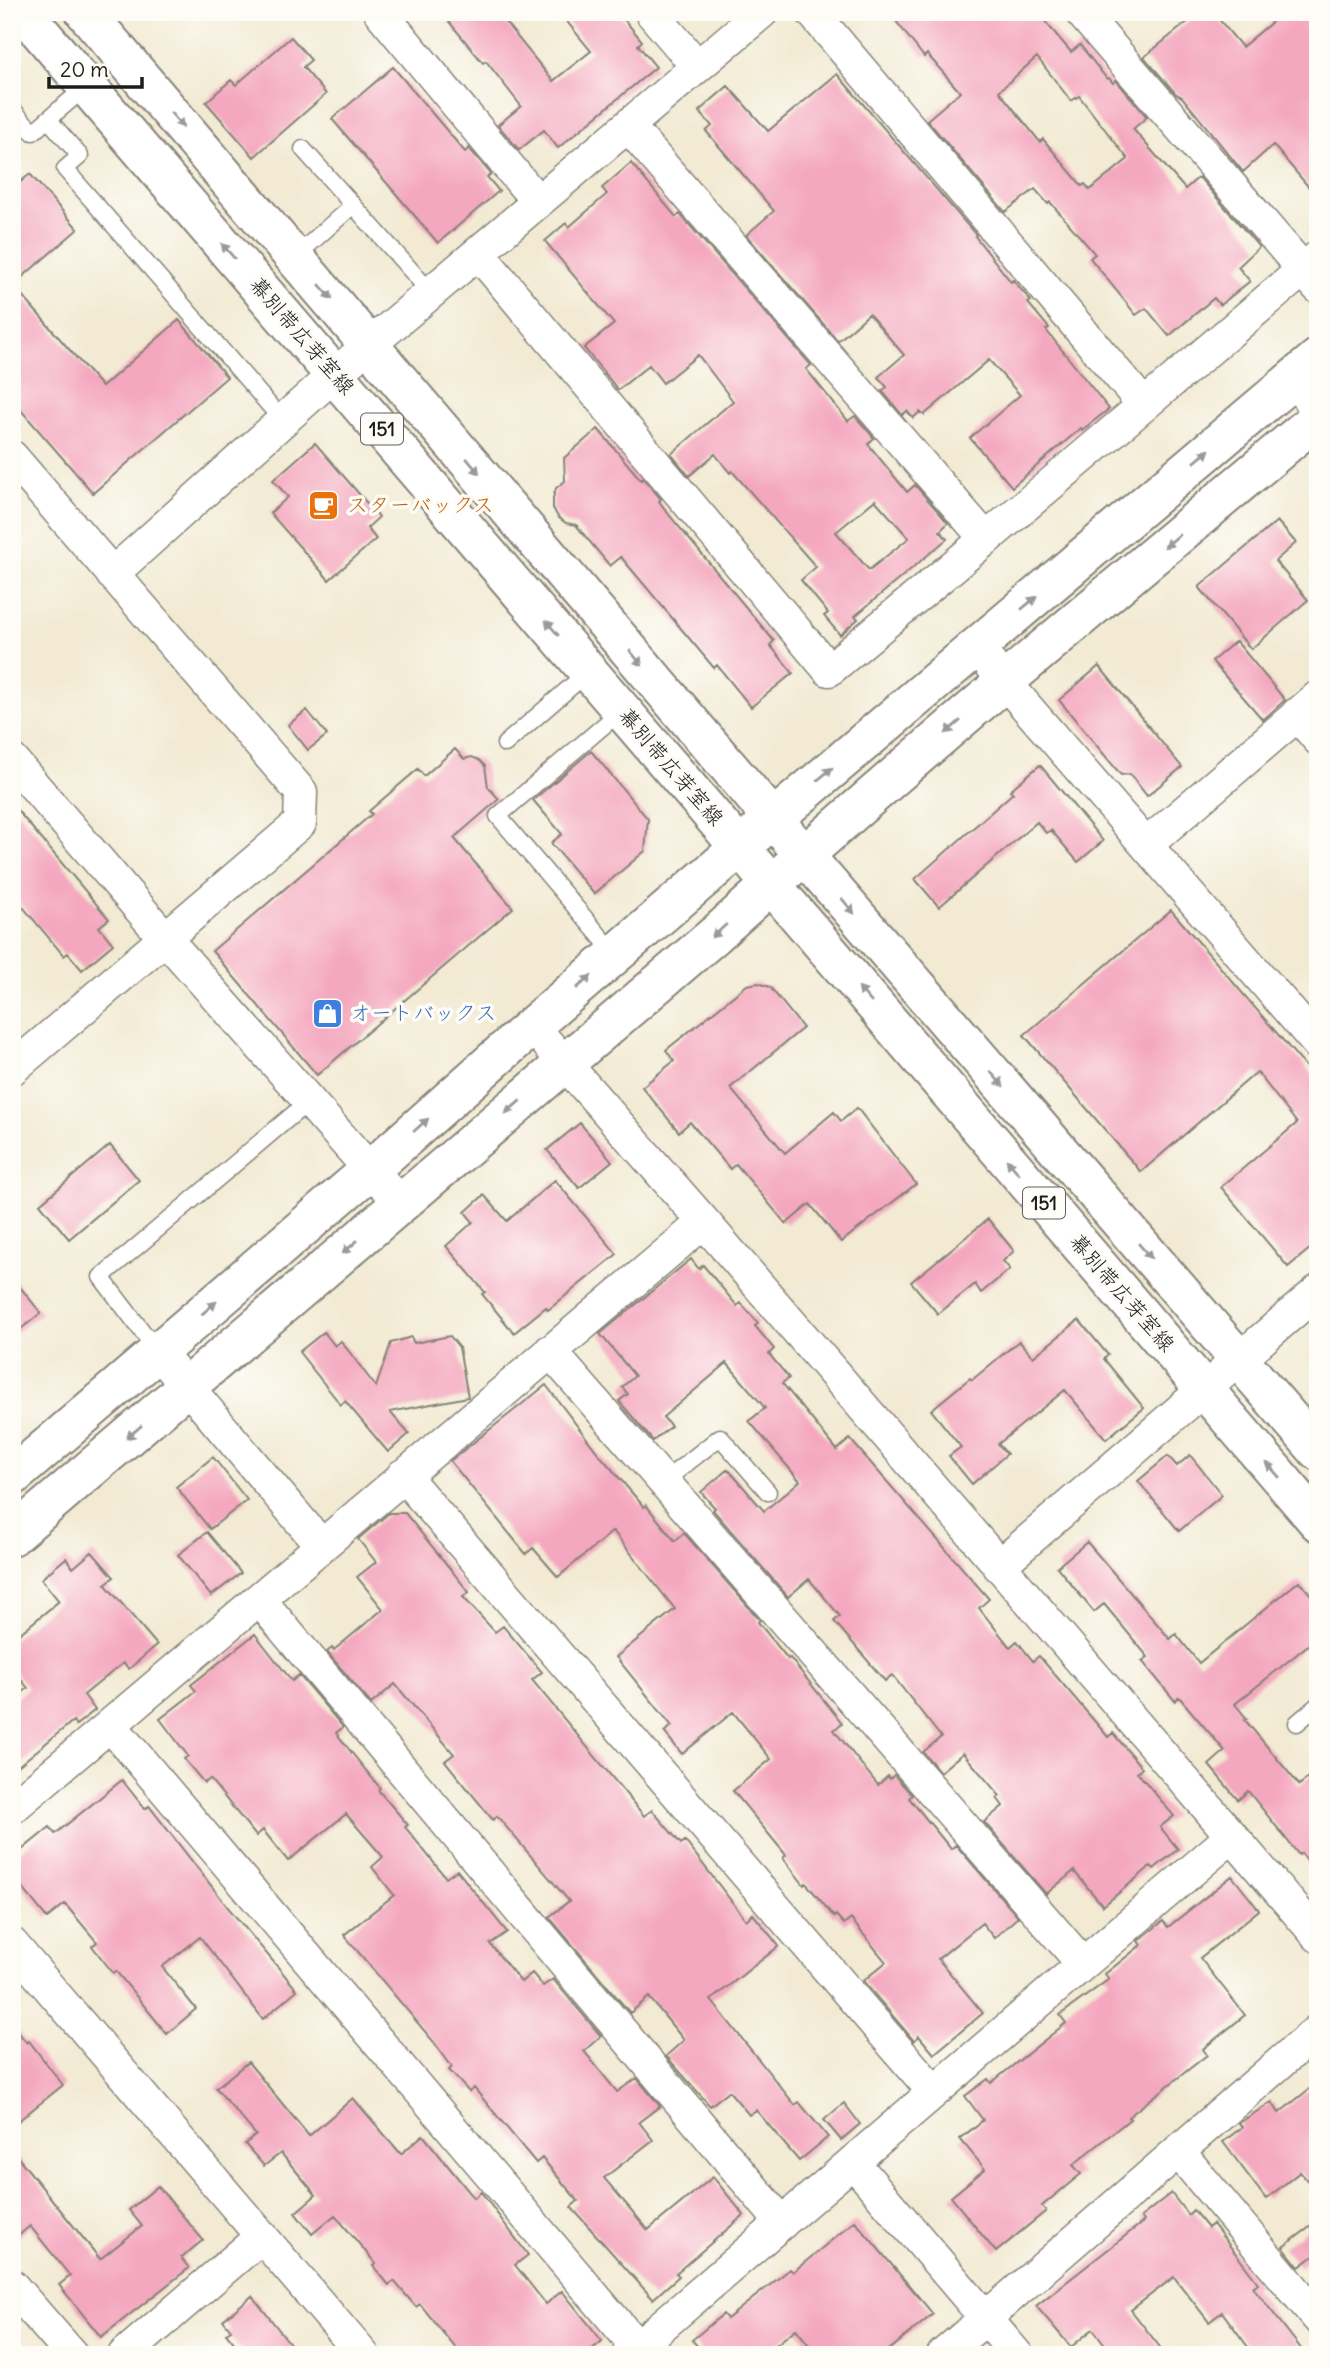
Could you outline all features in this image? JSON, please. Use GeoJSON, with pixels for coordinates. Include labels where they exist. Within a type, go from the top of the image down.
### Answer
{"type":"FeatureCollection","features":[{"type":"Feature","properties":{"kind":"main road","name":"幕別帯広芽室線"},"geometry":{"type":"LineString","coordinates":[[23,12],[1318,1522]]}},
{"type":"Feature","properties":{"kind":"main road","name":"幕別帯広芽室線"},"geometry":{"type":"LineString","coordinates":[[85,12],[1318,1451]]}},
{"type":"Feature","properties":{"kind":"main road"},"geometry":{"type":"LineString","coordinates":[[12,1477],[370,1170],[773,818],[1305,369]]}},
{"type":"Feature","properties":{"kind":"main road"},"geometry":{"type":"LineString","coordinates":[[12,1536],[716,934],[1004,681],[1318,418]]}},
{"type":"Feature","properties":{"kind":"street"},"geometry":{"type":"LineString","coordinates":[[380,12],[538,202]]}},
{"type":"Feature","properties":{"kind":"street"},"geometry":{"type":"LineString","coordinates":[[651,12],[697,66]]}},
{"type":"Feature","properties":{"kind":"street"},"geometry":{"type":"LineString","coordinates":[[112,574],[335,374],[762,12]]}},
{"type":"Feature","properties":{"kind":"street"},"geometry":{"type":"LineString","coordinates":[[812,12],[1144,405]]}},
{"type":"Feature","properties":{"kind":"street"},"geometry":{"type":"LineString","coordinates":[[478,253],[829,670],[1144,405],[1313,271],[1081,12]]}},
{"type":"Feature","properties":{"kind":"street"},"geometry":{"type":"LineString","coordinates":[[628,126],[986,539]]}},
{"type":"Feature","properties":{"kind":"street"},"geometry":{"type":"LineString","coordinates":[[1305,369],[1318,410]]}},
{"type":"Feature","properties":{"kind":"street"},"geometry":{"type":"LineString","coordinates":[[12,457],[301,792],[300,823],[165,938],[16,1058]]}},
{"type":"Feature","properties":{"kind":"street"},"geometry":{"type":"LineString","coordinates":[[977,647],[1318,1044]]}},
{"type":"Feature","properties":{"kind":"street"},"geometry":{"type":"LineString","coordinates":[[1146,845],[1307,706],[1318,739]]}},
{"type":"Feature","properties":{"kind":"street"},"geometry":{"type":"LineString","coordinates":[[12,760],[165,938],[402,1203]]}},
{"type":"Feature","properties":{"kind":"street"},"geometry":{"type":"LineString","coordinates":[[532,1026],[1232,1836],[1313,1921]]}},
{"type":"Feature","properties":{"kind":"street"},"geometry":{"type":"LineString","coordinates":[[12,1808],[704,1222]]}},
{"type":"Feature","properties":{"kind":"street"},"geometry":{"type":"LineString","coordinates":[[999,1566],[1318,1291]]}},
{"type":"Feature","properties":{"kind":"street"},"geometry":{"type":"LineString","coordinates":[[158,1352],[321,1545]]}},
{"type":"Feature","properties":{"kind":"street"},"geometry":{"type":"LineString","coordinates":[[550,1352],[1083,1964]]}},
{"type":"Feature","properties":{"kind":"street"},"geometry":{"type":"LineString","coordinates":[[403,1475],[934,2092]]}},
{"type":"Feature","properties":{"kind":"street"},"geometry":{"type":"LineString","coordinates":[[259,1599],[782,2222]]}},
{"type":"Feature","properties":{"kind":"street"},"geometry":{"type":"LineString","coordinates":[[111,1726],[633,2351],[1232,1836]]}},
{"type":"Feature","properties":{"kind":"street"},"geometry":{"type":"LineString","coordinates":[[12,1944],[363,2355]]}},
{"type":"Feature","properties":{"kind":"street"},"geometry":{"type":"LineString","coordinates":[[943,2355],[1318,2030]]}},
{"type":"Feature","properties":{"kind":"street"},"geometry":{"type":"LineString","coordinates":[[1178,2151],[1318,2318]]}},
{"type":"Feature","properties":{"kind":"street"},"geometry":{"type":"LineString","coordinates":[[853,2162],[1017,2355]]}},
{"type":"Feature","properties":{"kind":"street"},"geometry":{"type":"LineString","coordinates":[[124,2355],[262,2236]]}},
{"type":"Feature","properties":{"kind":"street"},"geometry":{"type":"LineString","coordinates":[[12,2286],[72,2355]]}},
{"type":"Feature","properties":{"kind":"lane"},"geometry":{"type":"LineString","coordinates":[[12,109],[33,132],[87,86]]}},
{"type":"Feature","properties":{"kind":"lane"},"geometry":{"type":"LineString","coordinates":[[48,119],[80,156],[65,169],[283,421]]}},
{"type":"Feature","properties":{"kind":"lane"},"geometry":{"type":"LineString","coordinates":[[303,149],[431,293]]}},
{"type":"Feature","properties":{"kind":"lane"},"geometry":{"type":"LineString","coordinates":[[295,257],[353,205]]}},
{"type":"Feature","properties":{"kind":"lane"},"geometry":{"type":"LineString","coordinates":[[505,744],[589,671]]}},
{"type":"Feature","properties":{"kind":"lane"},"geometry":{"type":"LineString","coordinates":[[616,954],[498,816],[622,710]]}},
{"type":"Feature","properties":{"kind":"lane"},"geometry":{"type":"LineString","coordinates":[[158,1352],[101,1277],[309,1101]]}},
{"type":"Feature","properties":{"kind":"lane"},"geometry":{"type":"LineString","coordinates":[[663,1482],[720,1437],[768,1492]]}},
{"type":"Feature","properties":{"kind":"lane"},"geometry":{"type":"LineString","coordinates":[[1297,1723],[1318,1705]]}},
{"type":"Feature","properties":{"kind":"building"},"geometry":{"type":"Polygon","coordinates":[[[441,12],[497,12],[553,81],[591,51],[559,12],[618,12],[642,41],[638,45],[656,67],[558,148],[544,130],[519,150],[498,125],[521,106],[486,61],[483,63],[441,12]]]}},
{"type":"Feature","properties":{"kind":"building"},"geometry":{"type":"Polygon","coordinates":[[[889,12],[1037,12],[1071,52],[1080,45],[1107,79],[1113,83],[1116,80],[1147,117],[1133,129],[1185,189],[1199,177],[1259,247],[1238,267],[1250,281],[1220,305],[1214,298],[1169,336],[1146,308],[1136,315],[1090,258],[1095,254],[1050,202],[1048,204],[1035,189],[1005,212],[927,120],[960,92],[927,54],[924,57],[889,12]],[[1037,57],[999,91],[1040,142],[1043,139],[1082,186],[1085,184],[1090,190],[1128,159],[1079,96],[1071,101],[1037,57]]]}},
{"type":"Feature","properties":{"kind":"building"},"geometry":{"type":"Polygon","coordinates":[[[1200,12],[1213,12],[1242,47],[1284,12],[1318,12],[1318,198],[1273,145],[1243,172],[1182,97],[1176,94],[1144,57],[1200,12]]]}},
{"type":"Feature","properties":{"kind":"building"},"geometry":{"type":"Polygon","coordinates":[[[291,37],[311,60],[303,67],[326,94],[254,157],[206,102],[231,80],[236,85],[291,37]]]}},
{"type":"Feature","properties":{"kind":"building"},"geometry":{"type":"Polygon","coordinates":[[[393,67],[465,152],[469,148],[491,174],[487,177],[499,191],[438,243],[332,119],[393,67]]]}},
{"type":"Feature","properties":{"kind":"building"},"geometry":{"type":"Polygon","coordinates":[[[837,74],[976,235],[1011,282],[1013,280],[1031,301],[1028,303],[1049,328],[1046,330],[1109,409],[1082,430],[1081,428],[1012,487],[970,438],[1020,395],[989,360],[924,415],[920,412],[913,418],[907,411],[902,415],[882,391],[887,387],[878,377],[904,355],[869,314],[838,341],[746,235],[774,211],[706,131],[712,126],[699,111],[728,86],[768,131],[837,74]]]}},
{"type":"Feature","properties":{"kind":"building"},"geometry":{"type":"Polygon","coordinates":[[[631,163],[676,217],[680,214],[811,365],[806,369],[848,421],[855,416],[874,438],[868,444],[907,492],[915,485],[948,523],[940,531],[947,539],[855,616],[858,619],[840,635],[824,616],[828,613],[801,580],[816,567],[732,471],[730,473],[715,454],[689,476],[671,454],[733,401],[698,355],[663,383],[649,365],[618,390],[584,348],[614,324],[545,241],[566,223],[569,227],[607,194],[602,188],[631,163]],[[875,500],[836,532],[869,570],[909,538],[875,500]]]}},
{"type":"Feature","properties":{"kind":"building"},"geometry":{"type":"Polygon","coordinates":[[[30,174],[78,229],[13,285],[102,387],[179,320],[227,377],[93,493],[12,400],[12,189],[30,174]]]}},
{"type":"Feature","properties":{"kind":"building"},"geometry":{"type":"Polygon","coordinates":[[[598,429],[641,480],[643,478],[661,499],[659,501],[670,516],[774,641],[770,645],[793,673],[751,707],[717,665],[714,668],[621,557],[610,566],[576,525],[566,523],[558,517],[553,508],[556,488],[565,481],[564,458],[598,429]]]}},
{"type":"Feature","properties":{"kind":"building","name":"スターバックス"},"geometry":{"type":"Polygon","coordinates":[[[315,443],[379,517],[367,528],[376,539],[329,580],[270,513],[288,497],[273,480],[315,443]]]}},
{"type":"Feature","properties":{"kind":"building"},"geometry":{"type":"Polygon","coordinates":[[[1277,521],[1296,543],[1275,561],[1308,600],[1251,649],[1199,587],[1277,521]]]}},
{"type":"Feature","properties":{"kind":"building"},"geometry":{"type":"Polygon","coordinates":[[[1236,641],[1285,700],[1263,720],[1212,661],[1236,641]]]}},
{"type":"Feature","properties":{"kind":"building"},"geometry":{"type":"Polygon","coordinates":[[[1099,666],[1182,767],[1147,796],[1130,774],[1121,775],[1059,700],[1099,666]]]}},
{"type":"Feature","properties":{"kind":"building"},"geometry":{"type":"Polygon","coordinates":[[[307,710],[327,735],[308,750],[288,725],[307,710]]]}},
{"type":"Feature","properties":{"kind":"building","name":"オートバックス"},"geometry":{"type":"Polygon","coordinates":[[[455,749],[464,759],[472,757],[485,766],[488,787],[499,799],[454,838],[513,908],[317,1075],[212,951],[372,814],[369,811],[418,769],[424,776],[455,749]]]}},
{"type":"Feature","properties":{"kind":"building"},"geometry":{"type":"Polygon","coordinates":[[[591,751],[648,819],[645,851],[594,894],[551,843],[562,834],[533,800],[591,751]]]}},
{"type":"Feature","properties":{"kind":"building"},"geometry":{"type":"Polygon","coordinates":[[[1040,765],[1103,841],[1078,862],[1051,830],[1046,833],[1037,822],[939,907],[915,879],[1013,793],[1010,790],[1040,765]]]}},
{"type":"Feature","properties":{"kind":"building"},"geometry":{"type":"Polygon","coordinates":[[[12,804],[109,919],[99,927],[113,944],[82,970],[68,953],[64,956],[12,894],[12,804]]]}},
{"type":"Feature","properties":{"kind":"building"},"geometry":{"type":"Polygon","coordinates":[[[1171,910],[1318,1081],[1318,1242],[1288,1267],[1221,1187],[1297,1123],[1257,1072],[1141,1172],[1024,1035],[1171,910]]]}},
{"type":"Feature","properties":{"kind":"building"},"geometry":{"type":"Polygon","coordinates":[[[758,983],[770,987],[803,1028],[730,1088],[785,1153],[834,1112],[841,1121],[857,1108],[916,1184],[841,1242],[810,1204],[786,1224],[736,1164],[730,1169],[690,1122],[679,1132],[642,1087],[674,1061],[666,1050],[747,985],[758,983]]]}},
{"type":"Feature","properties":{"kind":"building"},"geometry":{"type":"Polygon","coordinates":[[[580,1123],[612,1161],[579,1188],[547,1150],[580,1123]]]}},
{"type":"Feature","properties":{"kind":"building"},"geometry":{"type":"Polygon","coordinates":[[[110,1145],[139,1180],[69,1239],[40,1204],[110,1145]]]}},
{"type":"Feature","properties":{"kind":"building"},"geometry":{"type":"Polygon","coordinates":[[[555,1180],[617,1254],[548,1310],[546,1307],[514,1333],[482,1294],[485,1292],[446,1246],[473,1222],[465,1212],[484,1195],[507,1221],[555,1180]]]}},
{"type":"Feature","properties":{"kind":"building"},"geometry":{"type":"Polygon","coordinates":[[[988,1219],[1014,1251],[1003,1261],[1010,1269],[981,1293],[975,1284],[938,1314],[911,1282],[988,1219]]]}},
{"type":"Feature","properties":{"kind":"building"},"geometry":{"type":"Polygon","coordinates":[[[691,1259],[699,1269],[703,1265],[737,1306],[741,1303],[758,1323],[755,1326],[774,1349],[769,1354],[789,1378],[782,1383],[837,1450],[850,1439],[989,1599],[979,1608],[1010,1647],[1017,1641],[1033,1661],[1039,1656],[1108,1737],[1113,1733],[1142,1768],[1137,1772],[1174,1816],[1160,1827],[1178,1849],[1154,1869],[1151,1866],[1103,1906],[1074,1871],[1046,1894],[984,1822],[1003,1806],[997,1798],[1000,1796],[963,1753],[940,1772],[923,1752],[941,1737],[892,1675],[885,1681],[834,1621],[840,1616],[809,1579],[788,1597],[713,1510],[715,1508],[701,1492],[728,1469],[764,1511],[800,1481],[749,1421],[765,1408],[727,1363],[663,1417],[671,1426],[653,1441],[619,1401],[628,1394],[622,1387],[635,1376],[600,1334],[691,1259]]]}},
{"type":"Feature","properties":{"kind":"building"},"geometry":{"type":"Polygon","coordinates":[[[12,1277],[41,1313],[12,1336],[12,1277]]]}},
{"type":"Feature","properties":{"kind":"building"},"geometry":{"type":"Polygon","coordinates":[[[1079,1320],[1108,1355],[1104,1359],[1144,1408],[1106,1439],[1065,1390],[998,1444],[1007,1454],[972,1484],[949,1456],[961,1447],[931,1410],[1019,1341],[1033,1357],[1079,1320]]]}},
{"type":"Feature","properties":{"kind":"building"},"geometry":{"type":"Polygon","coordinates":[[[324,1332],[335,1346],[341,1341],[376,1387],[391,1343],[411,1337],[414,1343],[450,1336],[459,1347],[468,1397],[390,1412],[409,1434],[388,1452],[345,1401],[341,1405],[299,1352],[324,1332]]]}},
{"type":"Feature","properties":{"kind":"building"},"geometry":{"type":"Polygon","coordinates":[[[546,1385],[644,1507],[646,1505],[675,1541],[684,1533],[760,1620],[758,1622],[842,1723],[834,1730],[878,1785],[888,1776],[890,1779],[894,1775],[912,1795],[909,1798],[951,1849],[956,1845],[1018,1917],[994,1938],[982,1923],[938,1959],[983,2013],[934,2054],[919,2036],[914,2041],[863,1981],[886,1962],[851,1919],[844,1924],[836,1915],[834,1917],[806,1883],[804,1885],[783,1858],[786,1855],[733,1791],[771,1759],[733,1712],[682,1754],[664,1732],[672,1726],[616,1657],[675,1609],[613,1531],[558,1577],[533,1548],[526,1554],[450,1461],[546,1385]]]}},
{"type":"Feature","properties":{"kind":"building"},"geometry":{"type":"Polygon","coordinates":[[[1190,1455],[1222,1495],[1179,1531],[1138,1481],[1168,1456],[1177,1466],[1190,1455]]]}},
{"type":"Feature","properties":{"kind":"building"},"geometry":{"type":"Polygon","coordinates":[[[213,1457],[247,1500],[210,1529],[176,1487],[213,1457]]]}},
{"type":"Feature","properties":{"kind":"building"},"geometry":{"type":"Polygon","coordinates":[[[389,1513],[405,1513],[469,1592],[463,1597],[495,1632],[503,1626],[542,1672],[532,1680],[644,1816],[652,1810],[681,1844],[685,1841],[746,1920],[753,1914],[779,1946],[711,2000],[795,2105],[799,2102],[828,2137],[799,2161],[756,2110],[749,2115],[729,2091],[710,2106],[666,2056],[684,2040],[649,1997],[630,2013],[549,1917],[569,1901],[497,1816],[493,1820],[445,1761],[454,1754],[395,1684],[371,1704],[327,1652],[332,1648],[334,1650],[383,1609],[357,1577],[376,1562],[358,1539],[389,1513]]]}},
{"type":"Feature","properties":{"kind":"building"},"geometry":{"type":"Polygon","coordinates":[[[207,1532],[241,1573],[211,1596],[178,1555],[207,1532]]]}},
{"type":"Feature","properties":{"kind":"building"},"geometry":{"type":"Polygon","coordinates":[[[1087,1542],[1170,1639],[1176,1634],[1199,1663],[1299,1581],[1318,1603],[1318,1637],[1235,1704],[1299,1785],[1318,1770],[1318,1873],[1301,1853],[1299,1855],[1248,1791],[1238,1800],[1209,1765],[1225,1751],[1179,1697],[1175,1701],[1142,1661],[1148,1657],[1104,1604],[1094,1612],[1057,1567],[1087,1542]]]}},
{"type":"Feature","properties":{"kind":"building"},"geometry":{"type":"Polygon","coordinates":[[[92,1552],[114,1577],[105,1584],[157,1645],[129,1669],[123,1663],[84,1695],[95,1710],[76,1725],[73,1721],[12,1771],[12,1701],[28,1688],[12,1669],[12,1640],[59,1601],[41,1579],[66,1558],[73,1568],[92,1552]]]}},
{"type":"Feature","properties":{"kind":"building"},"geometry":{"type":"Polygon","coordinates":[[[255,1634],[292,1681],[299,1675],[343,1727],[336,1733],[446,1878],[457,1870],[507,1932],[490,1944],[521,1982],[532,1973],[543,1986],[553,1979],[601,2036],[584,2051],[617,2092],[637,2078],[660,2106],[639,2122],[653,2140],[604,2178],[648,2230],[713,2177],[744,2215],[676,2273],[679,2276],[653,2299],[571,2207],[578,2201],[542,2158],[536,2163],[474,2088],[469,2092],[449,2070],[452,2067],[433,2041],[344,1935],[394,1895],[372,1867],[383,1857],[346,1814],[288,1861],[263,1830],[256,1836],[210,1779],[204,1783],[184,1759],[188,1756],[160,1719],[196,1691],[191,1685],[255,1634]]]}},
{"type":"Feature","properties":{"kind":"building"},"geometry":{"type":"Polygon","coordinates":[[[122,1780],[145,1809],[149,1806],[297,1990],[263,2019],[200,1937],[162,1967],[196,2009],[167,2034],[116,1971],[113,1973],[92,1946],[97,1942],[65,1904],[47,1918],[12,1875],[12,1858],[50,1827],[55,1834],[122,1780]]]}},
{"type":"Feature","properties":{"kind":"building"},"geometry":{"type":"Polygon","coordinates":[[[1232,1876],[1259,1910],[1200,1958],[1245,2015],[1203,2049],[1207,2055],[1128,2117],[1130,2119],[1073,2165],[1081,2174],[1042,2206],[1046,2211],[996,2252],[951,2197],[985,2169],[960,2139],[983,2120],[965,2096],[988,2079],[991,2083],[1066,2023],[1060,2015],[1109,1979],[1105,1974],[1141,1945],[1138,1941],[1163,1921],[1168,1927],[1232,1876]]]}},
{"type":"Feature","properties":{"kind":"building"},"geometry":{"type":"Polygon","coordinates":[[[12,2025],[27,2043],[29,2041],[63,2085],[12,2126],[12,2025]]]}},
{"type":"Feature","properties":{"kind":"building"},"geometry":{"type":"Polygon","coordinates":[[[248,2062],[309,2136],[353,2098],[401,2154],[423,2135],[474,2198],[481,2192],[528,2255],[515,2265],[546,2304],[562,2291],[602,2341],[585,2355],[461,2355],[420,2304],[416,2307],[394,2281],[389,2285],[373,2266],[376,2264],[335,2215],[312,2234],[295,2213],[316,2195],[281,2153],[264,2166],[245,2144],[256,2135],[216,2088],[248,2062]]]}},
{"type":"Feature","properties":{"kind":"building"},"geometry":{"type":"Polygon","coordinates":[[[1318,2082],[1318,2193],[1300,2172],[1266,2199],[1223,2142],[1242,2127],[1239,2123],[1272,2102],[1279,2113],[1318,2082]]]}},
{"type":"Feature","properties":{"kind":"building"},"geometry":{"type":"Polygon","coordinates":[[[844,2103],[860,2124],[841,2140],[824,2120],[844,2103]]]}},
{"type":"Feature","properties":{"kind":"building"},"geometry":{"type":"Polygon","coordinates":[[[12,2150],[100,2259],[142,2226],[129,2210],[158,2186],[203,2240],[181,2258],[189,2268],[101,2337],[59,2285],[70,2276],[30,2226],[12,2241],[12,2150]]]}},
{"type":"Feature","properties":{"kind":"building"},"geometry":{"type":"Polygon","coordinates":[[[1171,2193],[1188,2215],[1193,2210],[1208,2228],[1213,2224],[1258,2283],[1253,2287],[1306,2355],[1254,2355],[1222,2312],[1209,2322],[1174,2277],[1131,2310],[1166,2355],[1113,2355],[1093,2329],[1071,2347],[1036,2306],[1144,2221],[1141,2217],[1171,2193]]]}},
{"type":"Feature","properties":{"kind":"building"},"geometry":{"type":"Polygon","coordinates":[[[855,2221],[933,2314],[883,2355],[817,2355],[796,2329],[763,2355],[705,2355],[692,2340],[723,2314],[727,2319],[790,2269],[793,2272],[855,2221]]]}},
{"type":"Feature","properties":{"kind":"building"},"geometry":{"type":"Polygon","coordinates":[[[1318,2221],[1318,2253],[1299,2267],[1283,2247],[1318,2221]]]}},
{"type":"Feature","properties":{"kind":"building"},"geometry":{"type":"Polygon","coordinates":[[[252,2296],[299,2355],[244,2355],[226,2333],[231,2330],[223,2320],[252,2296]]]}},
{"type":"Feature","properties":{"kind":"place","name":"スターバックス"},"geometry":{"type":"Point","coordinates":[324,505]}},
{"type":"Feature","properties":{"kind":"place","name":"オートバックス"},"geometry":{"type":"Point","coordinates":[327,1013]}}]}
